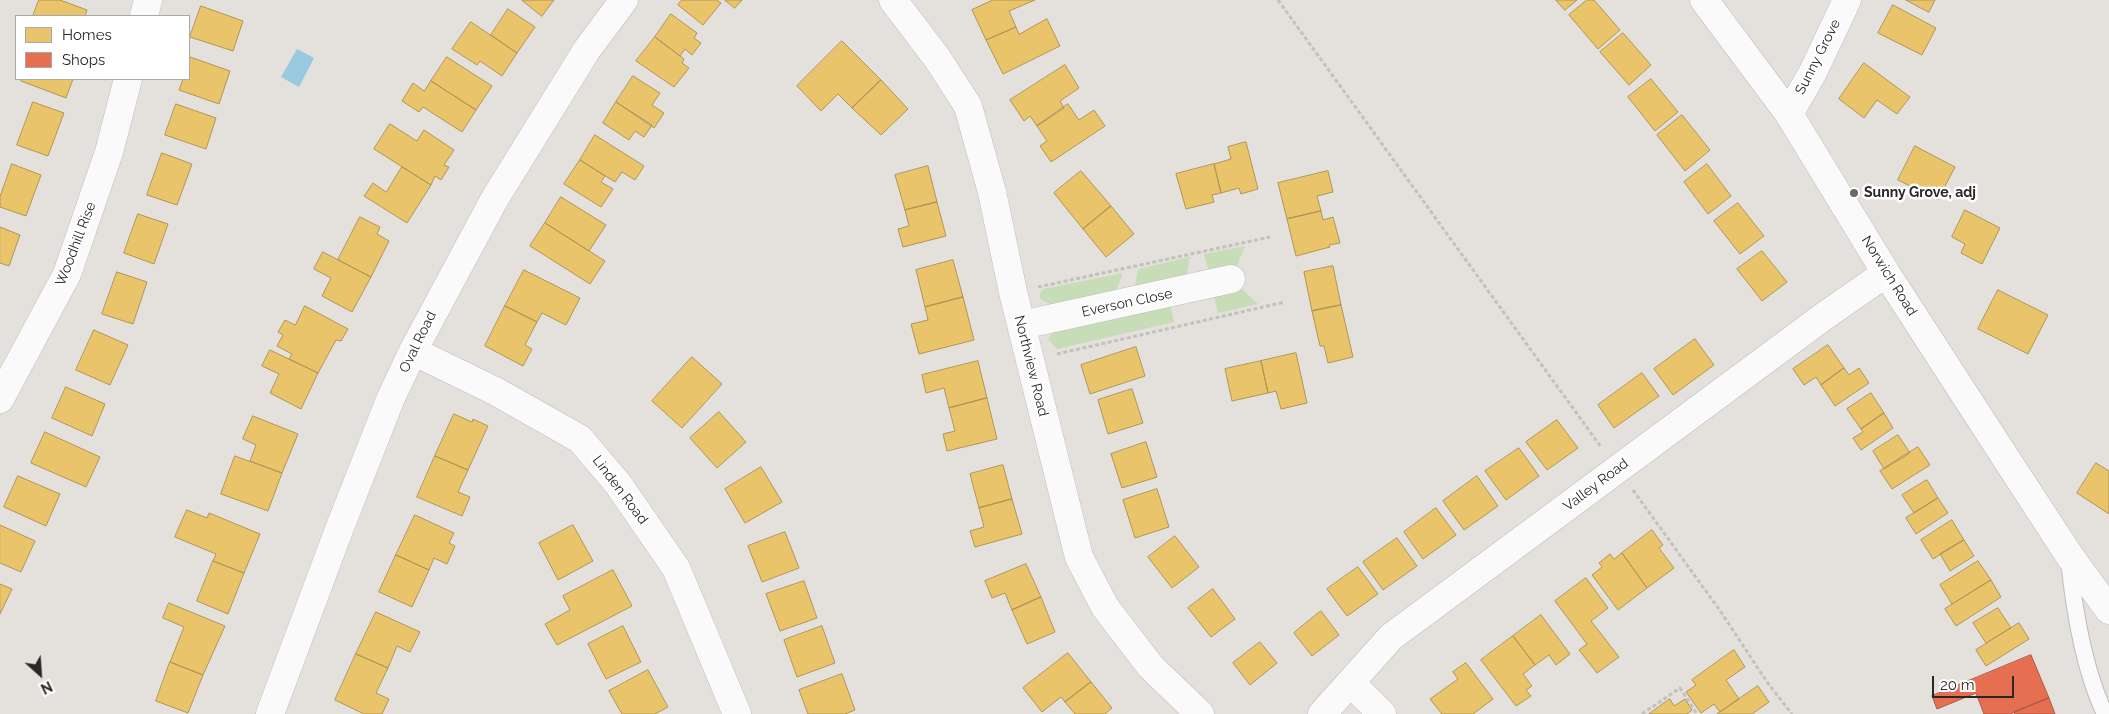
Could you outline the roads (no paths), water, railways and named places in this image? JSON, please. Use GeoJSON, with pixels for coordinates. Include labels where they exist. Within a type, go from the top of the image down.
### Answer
{"type":"FeatureCollection","features":[{"type":"Feature","properties":{"kind":"street"},"geometry":{"type":"LineString","coordinates":[[144,15],[148,0]]}},
{"type":"Feature","properties":{"kind":"street","name":"Oval Road"},"geometry":{"type":"LineString","coordinates":[[270,714],[390,400],[413,351],[494,200],[586,51],[624,0]]}},
{"type":"Feature","properties":{"kind":"street","name":"Northview Road"},"geometry":{"type":"LineString","coordinates":[[893,0],[937,58],[968,106],[992,192],[1013,292],[1079,557],[1105,607],[1145,659],[1200,714]]}},
{"type":"Feature","properties":{"kind":"street","name":"Norwich Road"},"geometry":{"type":"LineString","coordinates":[[1704,0],[1789,114],[1886,273],[2069,555],[2109,610]]}},
{"type":"Feature","properties":{"kind":"street","name":"Sunny Grove"},"geometry":{"type":"LineString","coordinates":[[1789,114],[1813,72],[1847,0]]}},
{"type":"Feature","properties":{"kind":"street","name":"Woodhill Rise"},"geometry":{"type":"LineString","coordinates":[[0,399],[67,274],[110,152],[128,80]]}},
{"type":"Feature","properties":{"kind":"street","name":"Valley Road"},"geometry":{"type":"LineString","coordinates":[[1322,714],[1391,637],[1823,316],[1886,273]]}},
{"type":"Feature","properties":{"kind":"street","name":"Everson Close"},"geometry":{"type":"LineString","coordinates":[[1022,325],[1231,279]]}},
{"type":"Feature","properties":{"kind":"street","name":"Linden Road"},"geometry":{"type":"LineString","coordinates":[[413,351],[495,391],[580,439],[618,484],[676,568],[737,714]]}},
{"type":"Feature","properties":{"kind":"street"},"geometry":{"type":"LineString","coordinates":[[1350,683],[1382,714]]}},
{"type":"Feature","properties":{"kind":"lane","name":"Norwich Road"},"geometry":{"type":"LineString","coordinates":[[2069,555],[2073,599],[2096,695],[2104,714]]}},
{"type":"Feature","properties":{"kind":"water"},"geometry":{"type":"Polygon","coordinates":[[[297,49],[314,58],[299,87],[281,77],[297,49]]]}},
{"type":"Feature","properties":{"kind":"place","name":"Sunny Grove, adj"},"geometry":{"type":"Point","coordinates":[1854,193]}}]}
